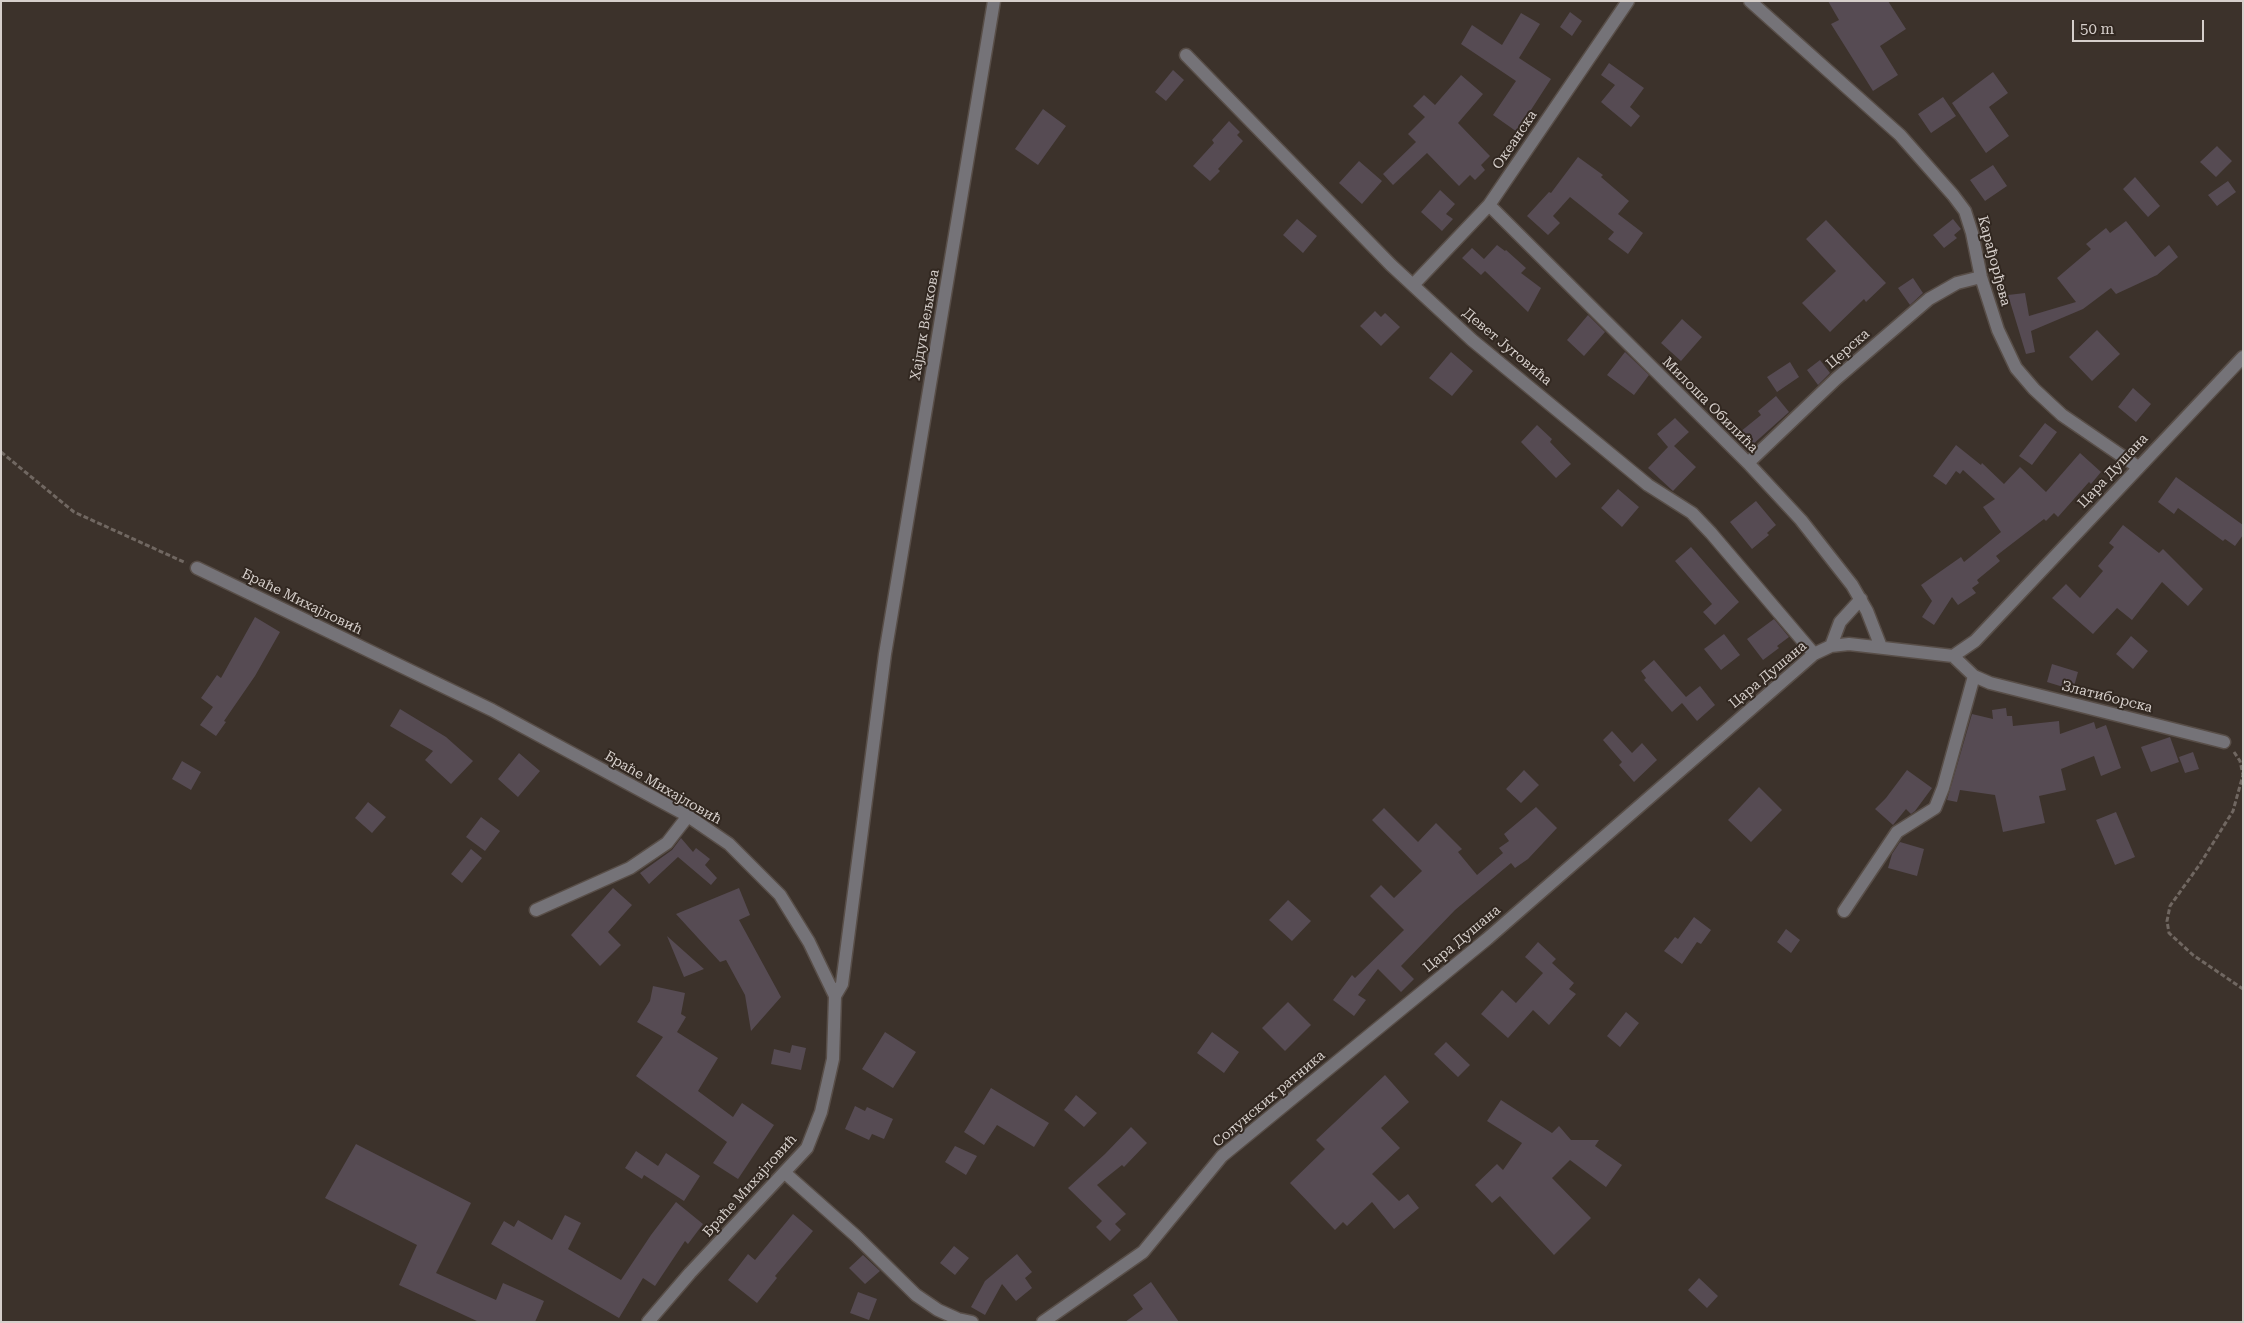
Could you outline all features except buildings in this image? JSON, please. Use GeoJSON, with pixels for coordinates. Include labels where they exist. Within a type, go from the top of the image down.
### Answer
{"type":"FeatureCollection","features":[{"type":"Feature","properties":{"kind":"street","name":"Хајдук Вељкова"},"geometry":{"type":"LineString","coordinates":[[835,996],[842,984],[885,654],[994,1]]}},
{"type":"Feature","properties":{"kind":"street","name":"Океанска"},"geometry":{"type":"LineString","coordinates":[[1413,285],[1489,205],[1628,1]]}},
{"type":"Feature","properties":{"kind":"street","name":"Карађорђева"},"geometry":{"type":"LineString","coordinates":[[1750,1],[1900,135],[1953,195],[1965,211],[1972,233],[1981,277],[1998,330],[2016,368],[2062,415],[2138,467]]}},
{"type":"Feature","properties":{"kind":"street","name":"Девет Југовића"},"geometry":{"type":"LineString","coordinates":[[1186,56],[1413,285],[1472,340],[1648,485],[1692,513],[1814,654]]}},
{"type":"Feature","properties":{"kind":"street","name":"Милоша Обилића"},"geometry":{"type":"LineString","coordinates":[[1489,205],[1748,463],[1807,527],[1841,569],[1861,599],[1881,647]]}},
{"type":"Feature","properties":{"kind":"street","name":"Церска"},"geometry":{"type":"LineString","coordinates":[[1748,463],[1836,379],[1929,299],[1957,283],[1981,277]]}},
{"type":"Feature","properties":{"kind":"street","name":"Цара Душана"},"geometry":{"type":"LineString","coordinates":[[1362,1041],[1487,939],[1814,654],[1831,646],[1849,644],[1953,656],[1975,641],[2243,357]]}},
{"type":"Feature","properties":{"kind":"street","name":"Браће Михајловић"},"geometry":{"type":"LineString","coordinates":[[197,568],[492,710],[688,816],[729,844],[780,895],[809,942],[835,996],[833,1058],[821,1112],[808,1148],[690,1273],[648,1322]]}},
{"type":"Feature","properties":{"kind":"street"},"geometry":{"type":"LineString","coordinates":[[1831,646],[1840,622],[1861,599]]}},
{"type":"Feature","properties":{"kind":"street","name":"Златиборска"},"geometry":{"type":"LineString","coordinates":[[1953,656],[1974,676],[1990,683],[2224,742]]}},
{"type":"Feature","properties":{"kind":"street"},"geometry":{"type":"LineString","coordinates":[[1844,911],[1897,832],[1935,808],[1943,788],[1974,676]]}},
{"type":"Feature","properties":{"kind":"street"},"geometry":{"type":"LineString","coordinates":[[536,910],[630,868],[667,843],[688,816]]}},
{"type":"Feature","properties":{"kind":"street","name":"Солунских ратника"},"geometry":{"type":"LineString","coordinates":[[1044,1322],[1143,1252],[1222,1156],[1362,1041]]}},
{"type":"Feature","properties":{"kind":"street"},"geometry":{"type":"LineString","coordinates":[[785,1173],[856,1236],[916,1295],[938,1310],[958,1319],[972,1322]]}},
{"type":"Feature","properties":{"kind":"path"},"geometry":{"type":"LineString","coordinates":[[1,452],[74,512],[197,568]]}},
{"type":"Feature","properties":{"kind":"path"},"geometry":{"type":"LineString","coordinates":[[2224,742],[2232,748],[2240,761],[2243,775],[2233,811],[2200,864],[2170,906],[2167,921],[2169,933],[2193,956],[2243,989]]}}]}
